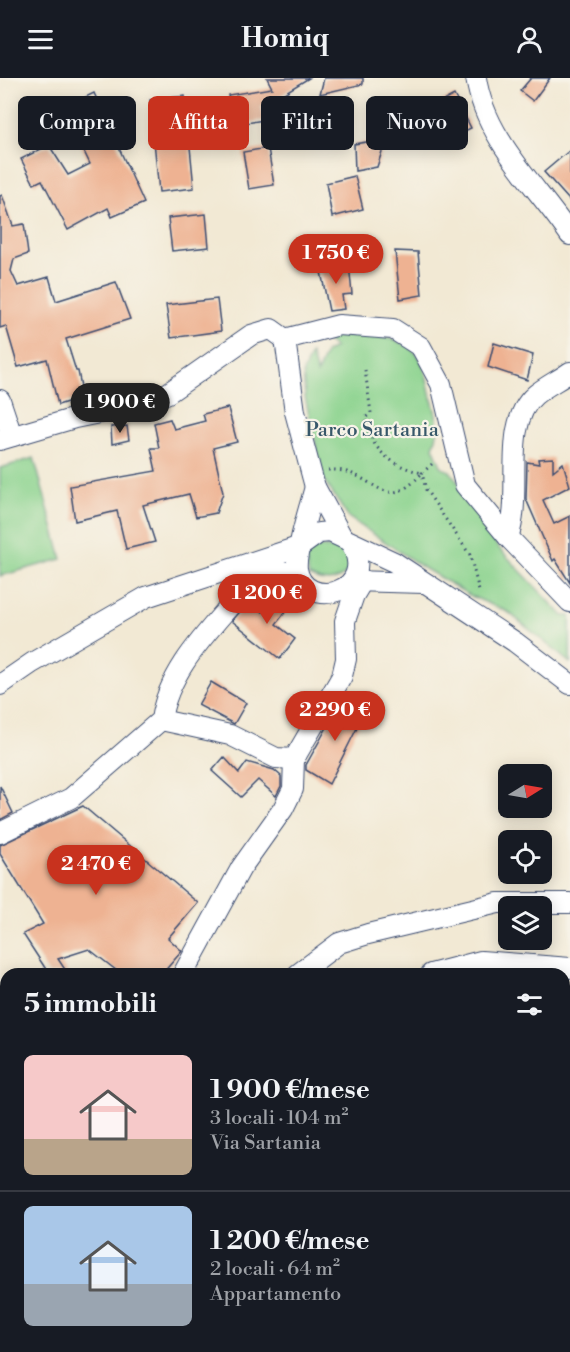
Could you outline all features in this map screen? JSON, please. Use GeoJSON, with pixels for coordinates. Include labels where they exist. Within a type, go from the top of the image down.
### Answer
{"type":"FeatureCollection","features":[{"type":"Feature","properties":{"kind":"street"},"geometry":{"type":"LineString","coordinates":[[476,78],[482,103],[497,134],[570,235]]}},
{"type":"Feature","properties":{"kind":"street"},"geometry":{"type":"LineString","coordinates":[[285,339],[339,325],[393,329],[421,347],[441,384],[465,485],[508,537],[570,602]]}},
{"type":"Feature","properties":{"kind":"street"},"geometry":{"type":"LineString","coordinates":[[0,400],[6,438],[142,404],[168,393],[251,335],[271,329],[285,339],[295,412],[315,487],[358,561],[358,580],[348,608],[344,638],[346,659],[342,676],[294,759],[293,789],[284,809],[241,868],[186,968]]}},
{"type":"Feature","properties":{"kind":"street"},"geometry":{"type":"LineString","coordinates":[[508,537],[514,522],[515,444],[521,415],[535,395],[570,372]]}},
{"type":"Feature","properties":{"kind":"street"},"geometry":{"type":"LineString","coordinates":[[315,487],[297,559],[297,572],[311,589],[322,593],[334,593],[358,580],[426,583]]}},
{"type":"Feature","properties":{"kind":"street"},"geometry":{"type":"LineString","coordinates":[[0,684],[146,597],[228,572],[301,546],[319,533],[330,532],[394,562],[515,642],[570,684]]}},
{"type":"Feature","properties":{"kind":"street"},"geometry":{"type":"LineString","coordinates":[[228,572],[297,572]]}},
{"type":"Feature","properties":{"kind":"street"},"geometry":{"type":"LineString","coordinates":[[322,593],[334,611],[344,638]]}},
{"type":"Feature","properties":{"kind":"street"},"geometry":{"type":"LineString","coordinates":[[0,833],[71,798],[161,720],[164,698],[171,685],[202,639],[239,595]]}},
{"type":"Feature","properties":{"kind":"street"},"geometry":{"type":"LineString","coordinates":[[161,720],[230,735],[276,758],[294,759]]}},
{"type":"Feature","properties":{"kind":"street"},"geometry":{"type":"LineString","coordinates":[[306,968],[339,943],[368,934],[498,903],[570,903]]}},
{"type":"Feature","properties":{"kind":"street"},"geometry":{"type":"LineString","coordinates":[[454,968],[481,961],[570,968]]}},
{"type":"Feature","properties":{"kind":"path"},"geometry":{"type":"LineString","coordinates":[[365,370],[371,413],[366,418],[369,436],[383,454],[401,468],[422,473]]}},
{"type":"Feature","properties":{"kind":"path"},"geometry":{"type":"LineString","coordinates":[[327,470],[341,469],[361,476],[380,490],[394,492],[408,490],[432,464]]}},
{"type":"Feature","properties":{"kind":"path"},"geometry":{"type":"LineString","coordinates":[[422,473],[426,490],[470,555],[478,591]]}},
{"type":"Feature","properties":{"kind":"green space","name":"Parco Sartania"},"geometry":{"type":"Polygon","coordinates":[[[336,336],[392,339],[411,349],[419,357],[425,371],[436,416],[437,434],[433,447],[442,468],[450,471],[496,537],[496,545],[563,616],[570,616],[570,663],[508,612],[471,596],[424,568],[348,517],[324,480],[305,397],[303,372],[311,354],[317,374],[326,352],[335,348],[324,339],[336,336]]]}},
{"type":"Feature","properties":{"kind":"green space"},"geometry":{"type":"Polygon","coordinates":[[[34,458],[62,559],[0,576],[0,468],[34,458]]]}},
{"type":"Feature","properties":{"kind":"green space"},"geometry":{"type":"Polygon","coordinates":[[[318,547],[341,549],[348,554],[350,570],[336,579],[326,581],[309,576],[306,558],[310,551],[318,547]]]}},
{"type":"Feature","properties":{"kind":"building"},"geometry":{"type":"Polygon","coordinates":[[[267,78],[309,78],[279,96],[261,96],[261,120],[249,122],[249,96],[228,95],[272,88],[267,78]]]}},
{"type":"Feature","properties":{"kind":"building"},"geometry":{"type":"Polygon","coordinates":[[[324,78],[363,78],[363,84],[320,94],[324,78]]]}},
{"type":"Feature","properties":{"kind":"building"},"geometry":{"type":"Polygon","coordinates":[[[531,78],[550,78],[533,101],[520,91],[531,78]]]}},
{"type":"Feature","properties":{"kind":"building"},"geometry":{"type":"Polygon","coordinates":[[[366,142],[366,150],[382,150],[377,167],[355,171],[354,144],[366,142]]]}},
{"type":"Feature","properties":{"kind":"building"},"geometry":{"type":"Polygon","coordinates":[[[39,150],[52,150],[68,175],[90,164],[83,150],[120,150],[144,203],[112,217],[108,208],[68,230],[42,180],[34,184],[21,159],[39,150]]]}},
{"type":"Feature","properties":{"kind":"building"},"geometry":{"type":"Polygon","coordinates":[[[155,150],[190,150],[194,188],[159,192],[155,150]]]}},
{"type":"Feature","properties":{"kind":"building"},"geometry":{"type":"Polygon","coordinates":[[[268,150],[274,185],[249,189],[243,152],[268,150]]]}},
{"type":"Feature","properties":{"kind":"building"},"geometry":{"type":"Polygon","coordinates":[[[570,150],[570,201],[544,172],[570,150]]]}},
{"type":"Feature","properties":{"kind":"building"},"geometry":{"type":"Polygon","coordinates":[[[355,176],[363,209],[332,217],[326,183],[355,176]]]}},
{"type":"Feature","properties":{"kind":"building"},"geometry":{"type":"Polygon","coordinates":[[[2,195],[13,226],[24,224],[28,254],[14,259],[11,271],[18,286],[49,277],[56,301],[116,282],[130,319],[66,339],[76,371],[78,371],[83,397],[58,405],[47,359],[18,367],[6,326],[0,328],[0,196],[2,195]]]}},
{"type":"Feature","properties":{"kind":"building"},"geometry":{"type":"Polygon","coordinates":[[[206,214],[209,247],[172,251],[168,218],[206,214]]]}},
{"type":"Feature","properties":{"kind":"building"},"geometry":{"type":"Polygon","coordinates":[[[395,251],[418,252],[422,295],[400,299],[395,251]]]}},
{"type":"Feature","properties":{"kind":"building"},"geometry":{"type":"Polygon","coordinates":[[[349,264],[352,294],[342,295],[344,309],[329,311],[320,267],[349,264]]]}},
{"type":"Feature","properties":{"kind":"building"},"geometry":{"type":"Polygon","coordinates":[[[217,299],[221,331],[171,338],[166,305],[217,299]]]}},
{"type":"Feature","properties":{"kind":"building"},"geometry":{"type":"Polygon","coordinates":[[[494,343],[533,355],[527,380],[488,367],[494,343]]]}},
{"type":"Feature","properties":{"kind":"building"},"geometry":{"type":"Polygon","coordinates":[[[228,408],[237,442],[213,448],[223,493],[216,513],[196,517],[189,494],[143,505],[155,542],[126,549],[117,511],[75,521],[70,486],[156,471],[151,448],[159,448],[154,423],[170,419],[174,429],[205,421],[203,414],[228,408]]]}},
{"type":"Feature","properties":{"kind":"building"},"geometry":{"type":"Polygon","coordinates":[[[127,426],[129,440],[112,444],[111,427],[127,426]]]}},
{"type":"Feature","properties":{"kind":"building"},"geometry":{"type":"Polygon","coordinates":[[[553,458],[553,471],[563,463],[570,486],[543,500],[554,524],[570,516],[570,583],[555,559],[553,561],[526,499],[527,462],[539,464],[538,459],[553,458]]]}},
{"type":"Feature","properties":{"kind":"building"},"geometry":{"type":"Polygon","coordinates":[[[280,591],[293,602],[276,624],[295,639],[280,659],[232,621],[249,601],[263,612],[280,591]]]}},
{"type":"Feature","properties":{"kind":"building"},"geometry":{"type":"Polygon","coordinates":[[[211,682],[246,703],[234,724],[198,705],[211,682]]]}},
{"type":"Feature","properties":{"kind":"building"},"geometry":{"type":"Polygon","coordinates":[[[343,699],[365,712],[329,784],[306,770],[306,765],[343,699]]]}},
{"type":"Feature","properties":{"kind":"building"},"geometry":{"type":"Polygon","coordinates":[[[224,757],[239,773],[247,762],[274,770],[281,776],[281,786],[276,796],[258,780],[241,797],[212,771],[224,757]]]}},
{"type":"Feature","properties":{"kind":"building"},"geometry":{"type":"Polygon","coordinates":[[[0,786],[13,813],[0,820],[0,786]]]}},
{"type":"Feature","properties":{"kind":"building"},"geometry":{"type":"Polygon","coordinates":[[[83,806],[198,903],[168,938],[182,951],[167,968],[113,968],[89,949],[58,959],[64,968],[45,968],[23,934],[43,924],[0,854],[0,845],[83,806]]]}}]}
